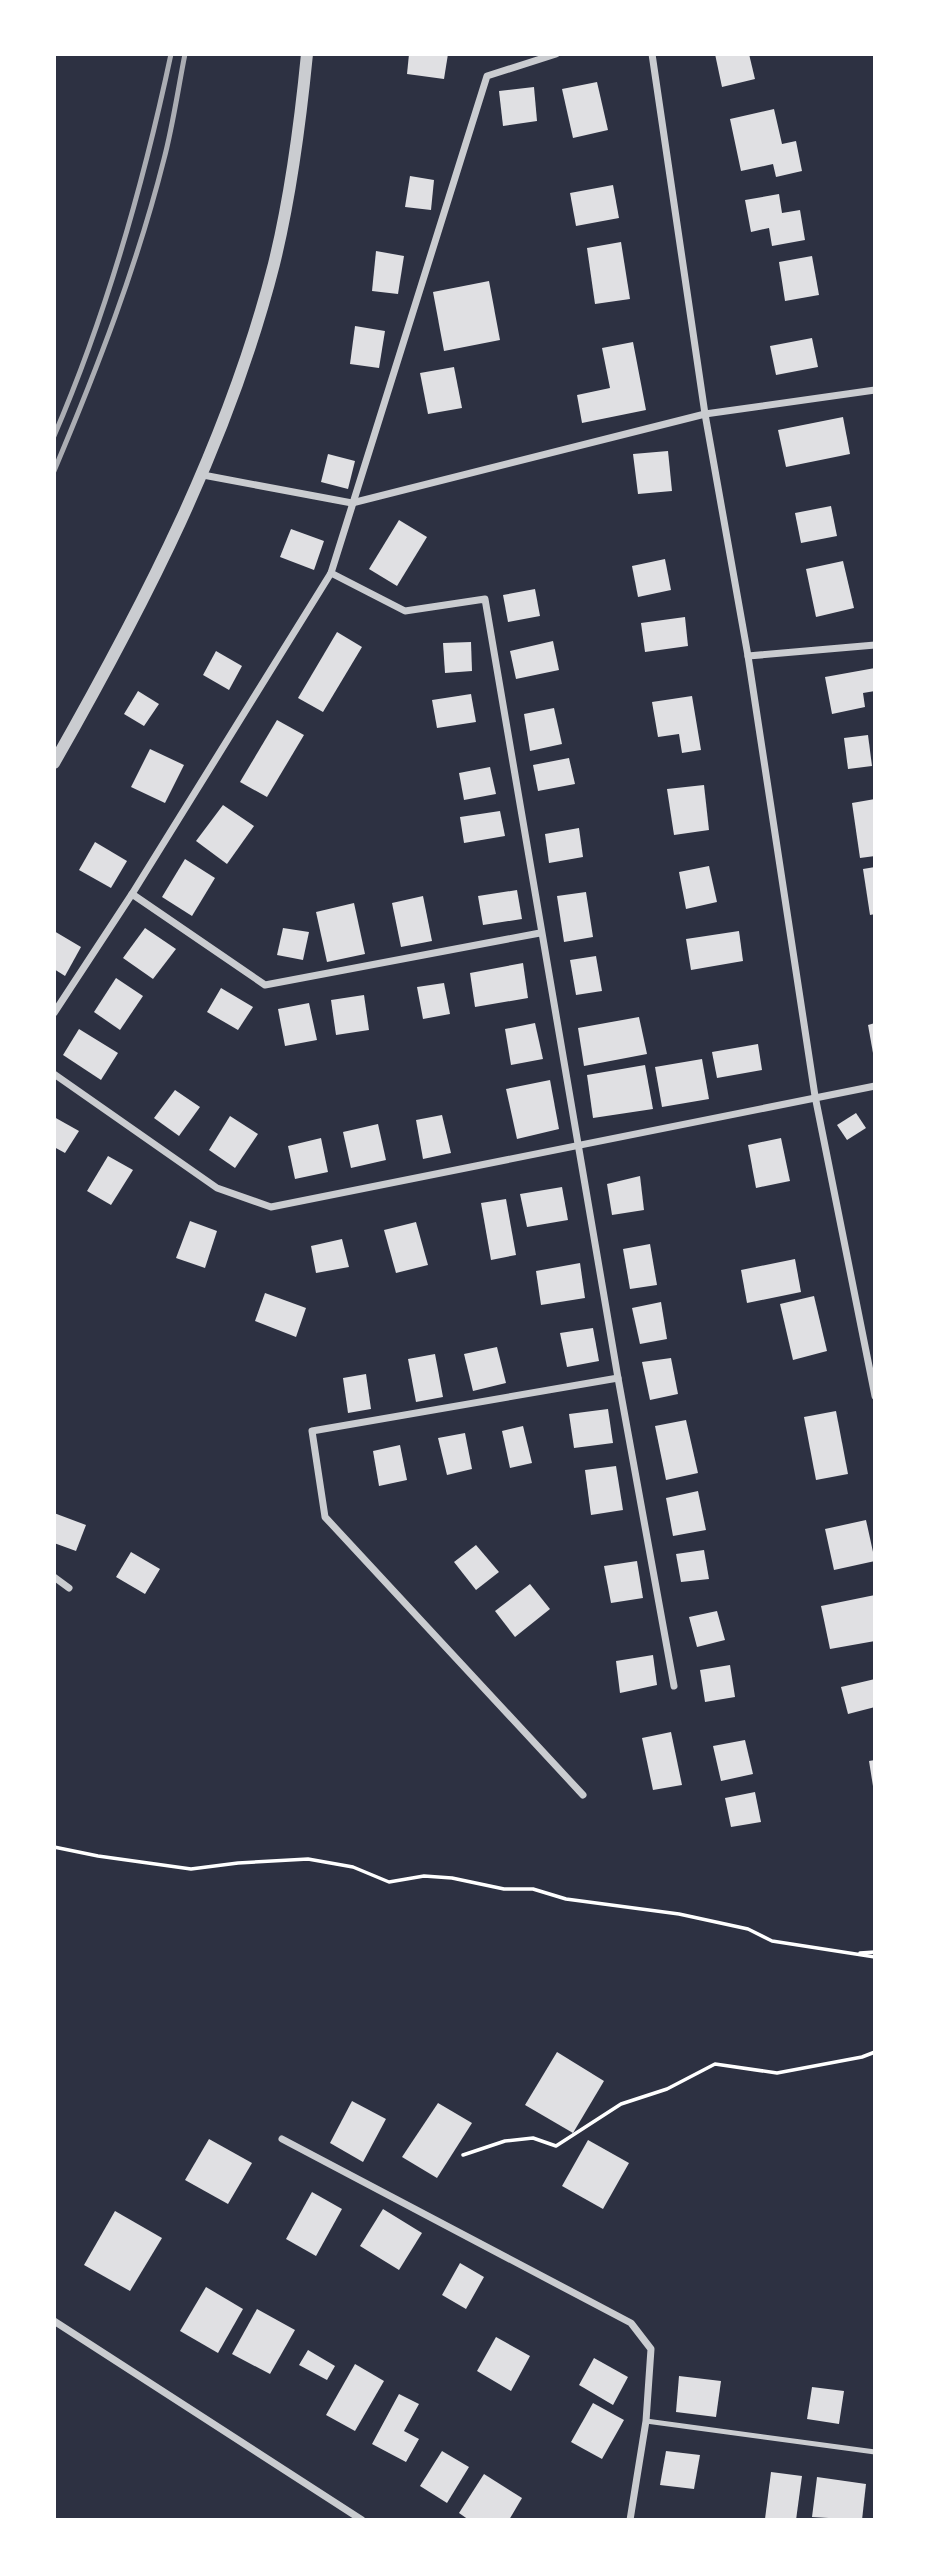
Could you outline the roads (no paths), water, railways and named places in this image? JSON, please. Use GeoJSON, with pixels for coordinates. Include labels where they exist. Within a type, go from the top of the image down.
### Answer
{"type":"FeatureCollection","features":[{"type":"Feature","properties":{"kind":"street"},"geometry":{"type":"LineString","coordinates":[[54,763],[114,658],[202,475],[242,370],[274,264],[300,123],[307,54]]}},
{"type":"Feature","properties":{"kind":"street"},"geometry":{"type":"LineString","coordinates":[[54,1013],[132,894],[331,573],[487,76],[556,54]]}},
{"type":"Feature","properties":{"kind":"street"},"geometry":{"type":"LineString","coordinates":[[652,54],[705,414],[748,656],[815,1096],[875,1396]]}},
{"type":"Feature","properties":{"kind":"street"},"geometry":{"type":"LineString","coordinates":[[202,475],[352,503],[705,414],[875,390]]}},
{"type":"Feature","properties":{"kind":"street"},"geometry":{"type":"LineString","coordinates":[[331,573],[405,611],[485,599],[540,933],[674,1686]]}},
{"type":"Feature","properties":{"kind":"street"},"geometry":{"type":"LineString","coordinates":[[748,656],[875,645]]}},
{"type":"Feature","properties":{"kind":"street"},"geometry":{"type":"LineString","coordinates":[[132,894],[265,985],[540,933]]}},
{"type":"Feature","properties":{"kind":"street"},"geometry":{"type":"LineString","coordinates":[[54,1074],[217,1188],[271,1207],[875,1086]]}},
{"type":"Feature","properties":{"kind":"street"},"geometry":{"type":"LineString","coordinates":[[583,1794],[325,1517],[312,1431],[618,1378]]}},
{"type":"Feature","properties":{"kind":"street"},"geometry":{"type":"LineString","coordinates":[[54,1577],[69,1588]]}},
{"type":"Feature","properties":{"kind":"street"},"geometry":{"type":"LineString","coordinates":[[282,2138],[631,2323],[651,2349],[646,2421],[630,2520]]}},
{"type":"Feature","properties":{"kind":"street"},"geometry":{"type":"LineString","coordinates":[[54,2321],[362,2520]]}},
{"type":"Feature","properties":{"kind":"lane"},"geometry":{"type":"LineString","coordinates":[[646,2421],[875,2452]]}},
{"type":"Feature","properties":{"kind":"railway"},"geometry":{"type":"LineString","coordinates":[[54,436],[91,343],[122,248],[171,54]]}},
{"type":"Feature","properties":{"kind":"railway"},"geometry":{"type":"LineString","coordinates":[[54,471],[101,356],[129,278],[167,146],[185,54]]}}]}
